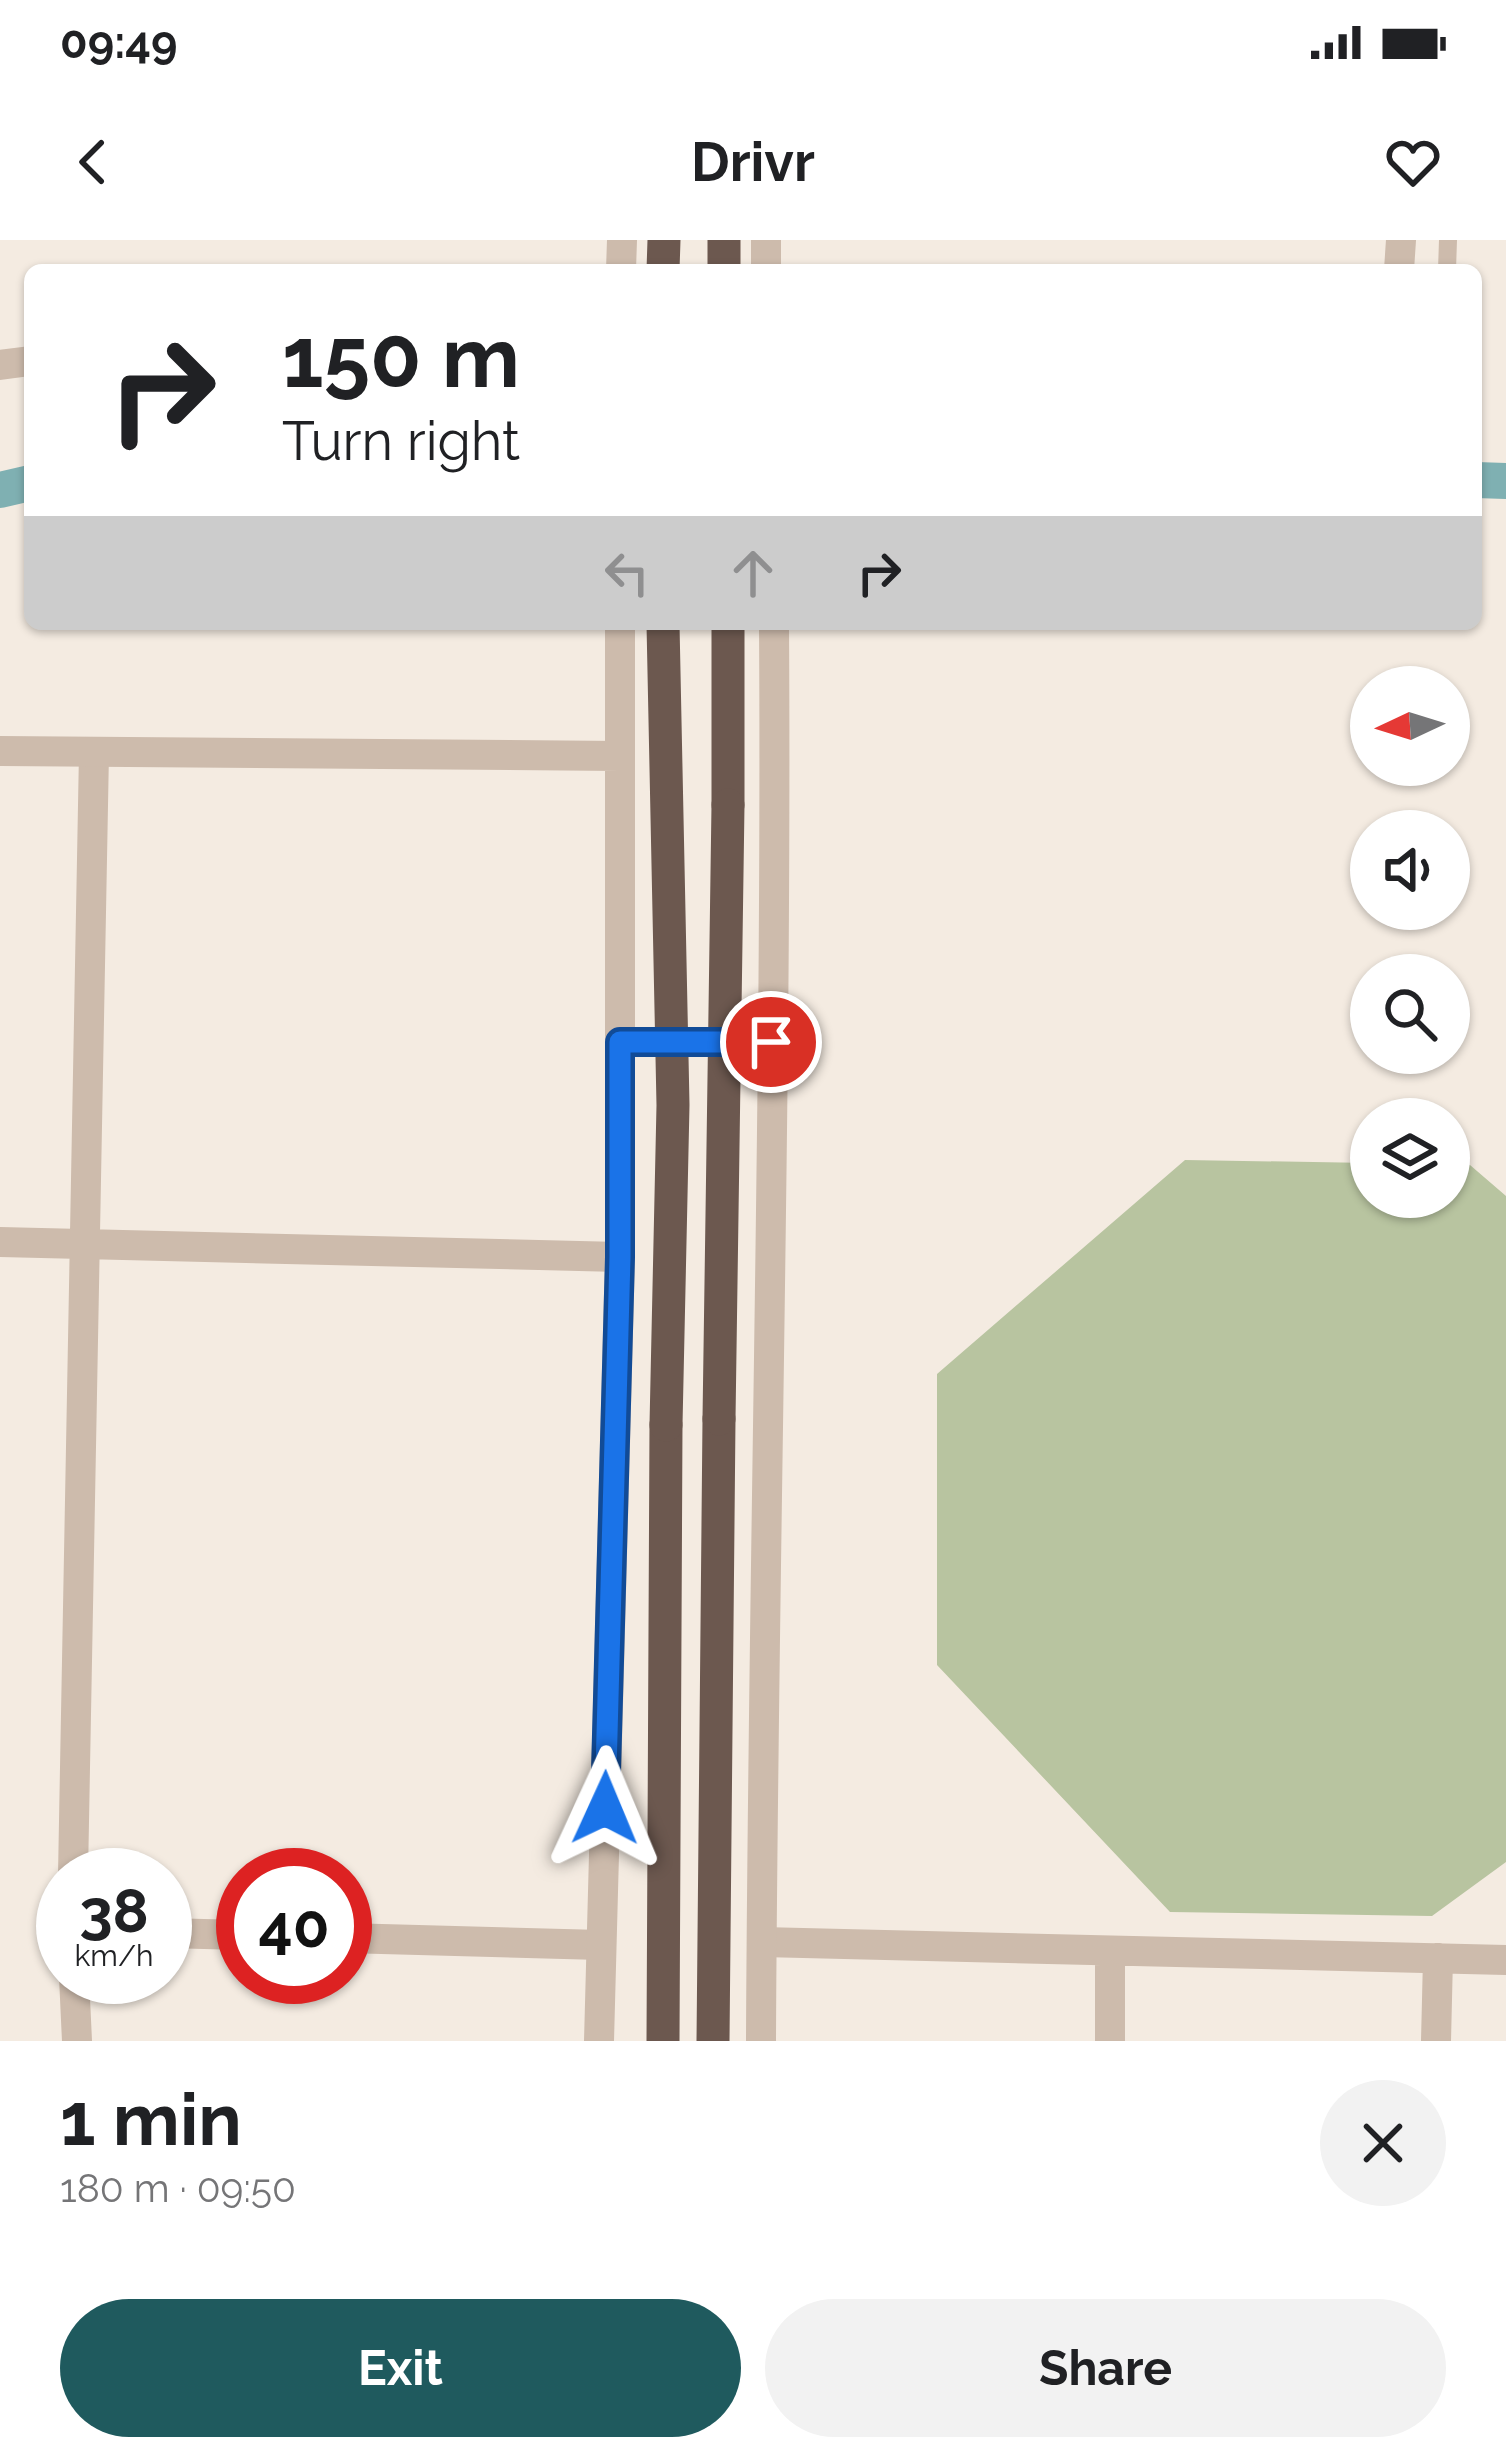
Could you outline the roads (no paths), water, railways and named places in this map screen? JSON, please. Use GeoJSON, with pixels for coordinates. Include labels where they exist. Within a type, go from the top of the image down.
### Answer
{"type":"FeatureCollection","features":[{"type":"Feature","properties":{"kind":"highway"},"geometry":{"type":"LineString","coordinates":[[663,630],[673,1105],[663,2041]]}},
{"type":"Feature","properties":{"kind":"highway"},"geometry":{"type":"LineString","coordinates":[[712,2041],[728,630]]}},
{"type":"Feature","properties":{"kind":"street"},"geometry":{"type":"LineString","coordinates":[[599,2041],[620,1257],[620,630]]}},
{"type":"Feature","properties":{"kind":"street"},"geometry":{"type":"LineString","coordinates":[[761,2041],[774,630]]}},
{"type":"Feature","properties":{"kind":"street"},"geometry":{"type":"LineString","coordinates":[[0,752],[620,755]]}},
{"type":"Feature","properties":{"kind":"street"},"geometry":{"type":"LineString","coordinates":[[74,1848],[94,752]]}},
{"type":"Feature","properties":{"kind":"street"},"geometry":{"type":"LineString","coordinates":[[620,1042],[771,1042]]}},
{"type":"Feature","properties":{"kind":"street"},"geometry":{"type":"LineString","coordinates":[[0,1242],[620,1257]]}},
{"type":"Feature","properties":{"kind":"street"},"geometry":{"type":"LineString","coordinates":[[372,1939],[601,1945]]}},
{"type":"Feature","properties":{"kind":"street"},"geometry":{"type":"LineString","coordinates":[[762,1942],[1506,1960]]}},
{"type":"Feature","properties":{"kind":"street"},"geometry":{"type":"LineString","coordinates":[[1110,1951],[1110,2041]]}},
{"type":"Feature","properties":{"kind":"street"},"geometry":{"type":"LineString","coordinates":[[1436,2041],[1438,1958]]}},
{"type":"Feature","properties":{"kind":"street"},"geometry":{"type":"LineString","coordinates":[[75,2004],[77,2041]]}},
{"type":"Feature","properties":{"kind":"waterway"},"geometry":{"type":"LineString","coordinates":[[1482,480],[1506,481]]}},
{"type":"Feature","properties":{"kind":"waterway"},"geometry":{"type":"LineString","coordinates":[[0,490],[24,484]]}}]}
